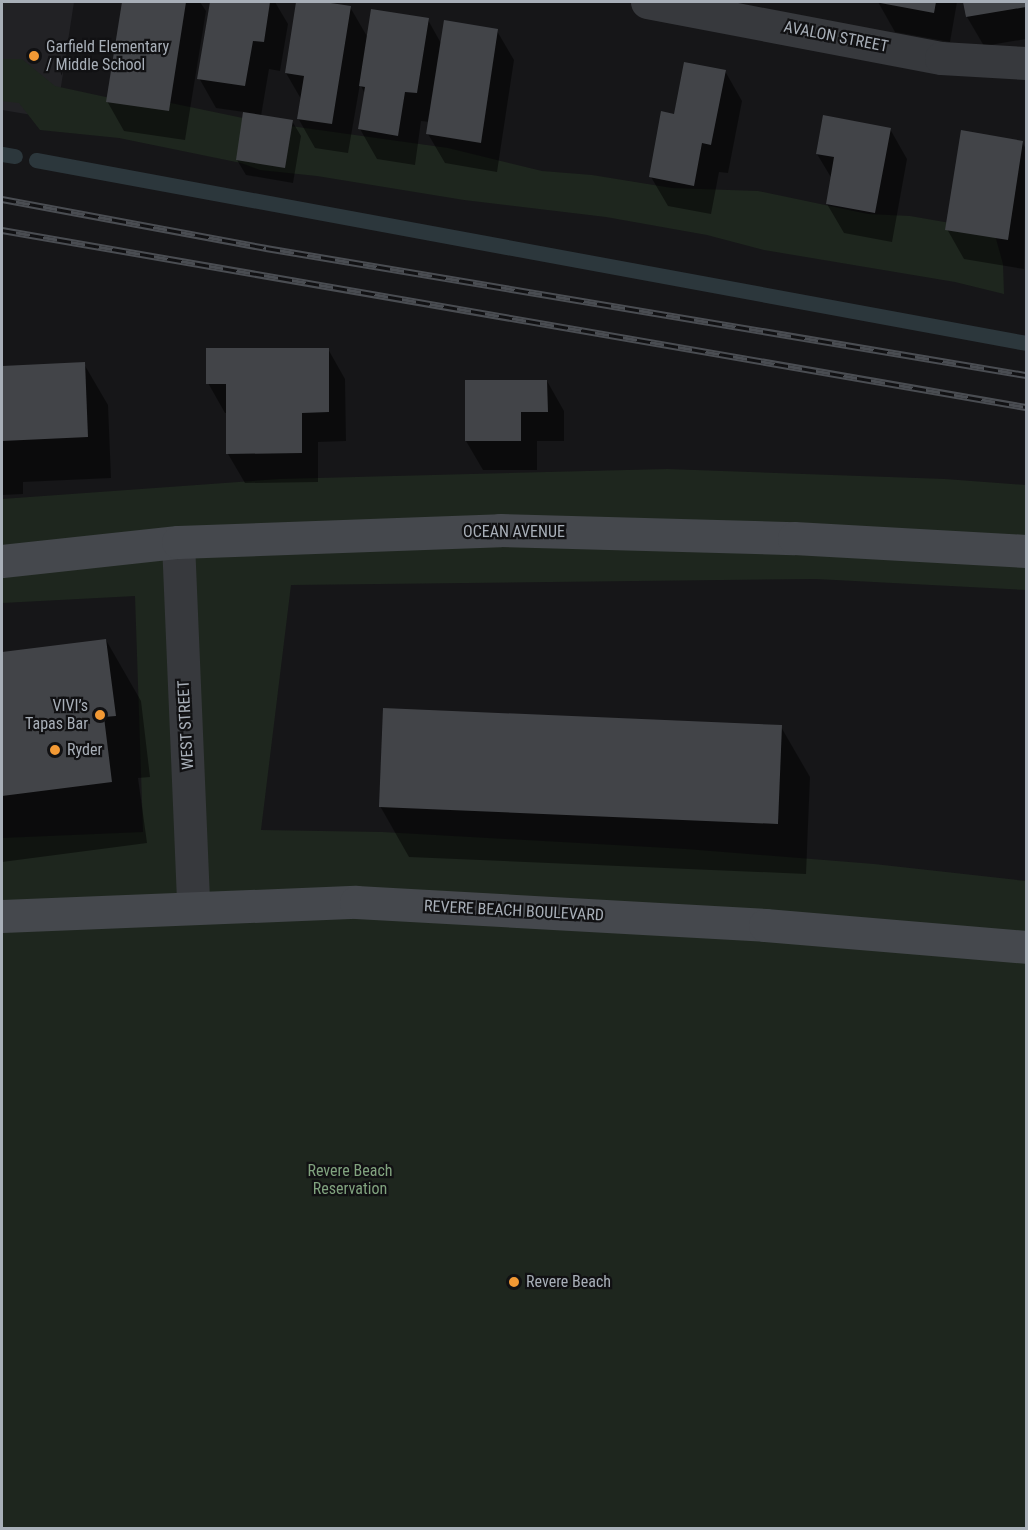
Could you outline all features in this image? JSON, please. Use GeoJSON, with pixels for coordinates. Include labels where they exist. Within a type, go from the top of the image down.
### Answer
{"type":"FeatureCollection","features":[{"type":"Feature","properties":{"kind":"main road","name":"OCEAN AVENUE"},"geometry":{"type":"LineString","coordinates":[[2,561],[178,542],[500,530],[794,538],[1026,551]]}},
{"type":"Feature","properties":{"kind":"main road","name":"REVERE BEACH BOULEVARD"},"geometry":{"type":"LineString","coordinates":[[2,916],[356,902],[765,925],[1026,947]]}},
{"type":"Feature","properties":{"kind":"street","name":"AVALON STREET"},"geometry":{"type":"LineString","coordinates":[[647,2],[744,10],[941,58],[1026,63]]}},
{"type":"Feature","properties":{"kind":"street","name":"WEST STREET"},"geometry":{"type":"LineString","coordinates":[[178,542],[193,908]]}},
{"type":"Feature","properties":{"kind":"shaded area","name":"Garfield Elementary / Middle School"},"geometry":{"type":"Polygon","coordinates":[[[2,2],[74,2],[56,119],[2,110],[2,2]]]}},
{"type":"Feature","properties":{"kind":"green space"},"geometry":{"type":"Polygon","coordinates":[[[2,59],[22,59],[55,86],[129,102],[166,102],[262,122],[448,148],[542,171],[592,175],[672,188],[758,191],[868,214],[910,216],[956,224],[995,235],[1003,264],[1004,294],[955,282],[764,250],[707,235],[606,217],[464,200],[317,176],[260,170],[241,163],[119,138],[40,130],[19,103],[2,101],[2,59]]]}},
{"type":"Feature","properties":{"kind":"green space","name":"Revere Beach Reservation"},"geometry":{"type":"Polygon","coordinates":[[[667,469],[945,479],[1026,485],[1026,590],[816,579],[291,585],[261,830],[382,832],[686,849],[874,864],[1026,881],[1026,1528],[2,1528],[2,838],[143,832],[135,596],[2,603],[2,499],[279,479],[667,469]]]}},
{"type":"Feature","properties":{"kind":"building"},"geometry":{"type":"Polygon","coordinates":[[[122,2],[186,2],[169,111],[106,102],[122,2]]]}},
{"type":"Feature","properties":{"kind":"building"},"geometry":{"type":"Polygon","coordinates":[[[210,2],[270,2],[264,42],[253,41],[245,86],[197,79],[210,2]]]}},
{"type":"Feature","properties":{"kind":"building"},"geometry":{"type":"Polygon","coordinates":[[[296,2],[324,2],[351,6],[332,124],[297,119],[304,76],[285,73],[296,2]]]}},
{"type":"Feature","properties":{"kind":"building"},"geometry":{"type":"Polygon","coordinates":[[[875,2],[936,2],[934,13],[875,2]]]}},
{"type":"Feature","properties":{"kind":"building"},"geometry":{"type":"Polygon","coordinates":[[[963,2],[1026,2],[1026,7],[966,17],[963,2]]]}},
{"type":"Feature","properties":{"kind":"building"},"geometry":{"type":"Polygon","coordinates":[[[371,9],[429,18],[417,93],[405,92],[398,136],[358,129],[365,87],[359,86],[371,9]]]}},
{"type":"Feature","properties":{"kind":"building"},"geometry":{"type":"Polygon","coordinates":[[[444,20],[498,29],[481,143],[426,134],[444,20]]]}},
{"type":"Feature","properties":{"kind":"building"},"geometry":{"type":"Polygon","coordinates":[[[684,62],[726,70],[711,145],[702,143],[694,186],[649,177],[661,111],[674,114],[684,62]]]}},
{"type":"Feature","properties":{"kind":"building"},"geometry":{"type":"Polygon","coordinates":[[[243,112],[293,120],[285,168],[236,160],[243,112]]]}},
{"type":"Feature","properties":{"kind":"building"},"geometry":{"type":"Polygon","coordinates":[[[823,115],[891,128],[875,213],[826,204],[834,157],[816,154],[823,115]]]}},
{"type":"Feature","properties":{"kind":"building"},"geometry":{"type":"Polygon","coordinates":[[[961,130],[1023,141],[1008,240],[945,230],[961,130]]]}},
{"type":"Feature","properties":{"kind":"building"},"geometry":{"type":"Polygon","coordinates":[[[206,348],[329,348],[329,412],[302,413],[302,453],[226,454],[226,384],[206,384],[206,348]]]}},
{"type":"Feature","properties":{"kind":"building"},"geometry":{"type":"Polygon","coordinates":[[[85,362],[88,437],[2,441],[2,366],[85,362]]]}},
{"type":"Feature","properties":{"kind":"building"},"geometry":{"type":"Polygon","coordinates":[[[465,380],[547,380],[548,412],[521,412],[521,441],[465,441],[465,380]]]}},
{"type":"Feature","properties":{"kind":"building","name":"Ryder"},"geometry":{"type":"Polygon","coordinates":[[[106,639],[116,716],[104,717],[112,782],[2,796],[2,652],[106,639]]]}},
{"type":"Feature","properties":{"kind":"building"},"geometry":{"type":"Polygon","coordinates":[[[383,708],[782,725],[778,824],[379,807],[383,708]]]}},
{"type":"Feature","properties":{"kind":"waterway"},"geometry":{"type":"LineString","coordinates":[[2,154],[15,156]]}},
{"type":"Feature","properties":{"kind":"waterway"},"geometry":{"type":"LineString","coordinates":[[36,160],[1026,343]]}},
{"type":"Feature","properties":{"kind":"railway"},"geometry":{"type":"LineString","coordinates":[[2,199],[266,248],[1026,375]]}},
{"type":"Feature","properties":{"kind":"railway"},"geometry":{"type":"LineString","coordinates":[[2,230],[1026,407]]}},
{"type":"Feature","properties":{"kind":"place","name":"Garfield Elementary / Middle School"},"geometry":{"type":"Point","coordinates":[34,56]}},
{"type":"Feature","properties":{"kind":"place","name":"VIVI’s Tapas Bar"},"geometry":{"type":"Point","coordinates":[100,715]}},
{"type":"Feature","properties":{"kind":"place","name":"Ryder"},"geometry":{"type":"Point","coordinates":[55,750]}},
{"type":"Feature","properties":{"kind":"place","name":"Revere Beach"},"geometry":{"type":"Point","coordinates":[514,1282]}}]}
